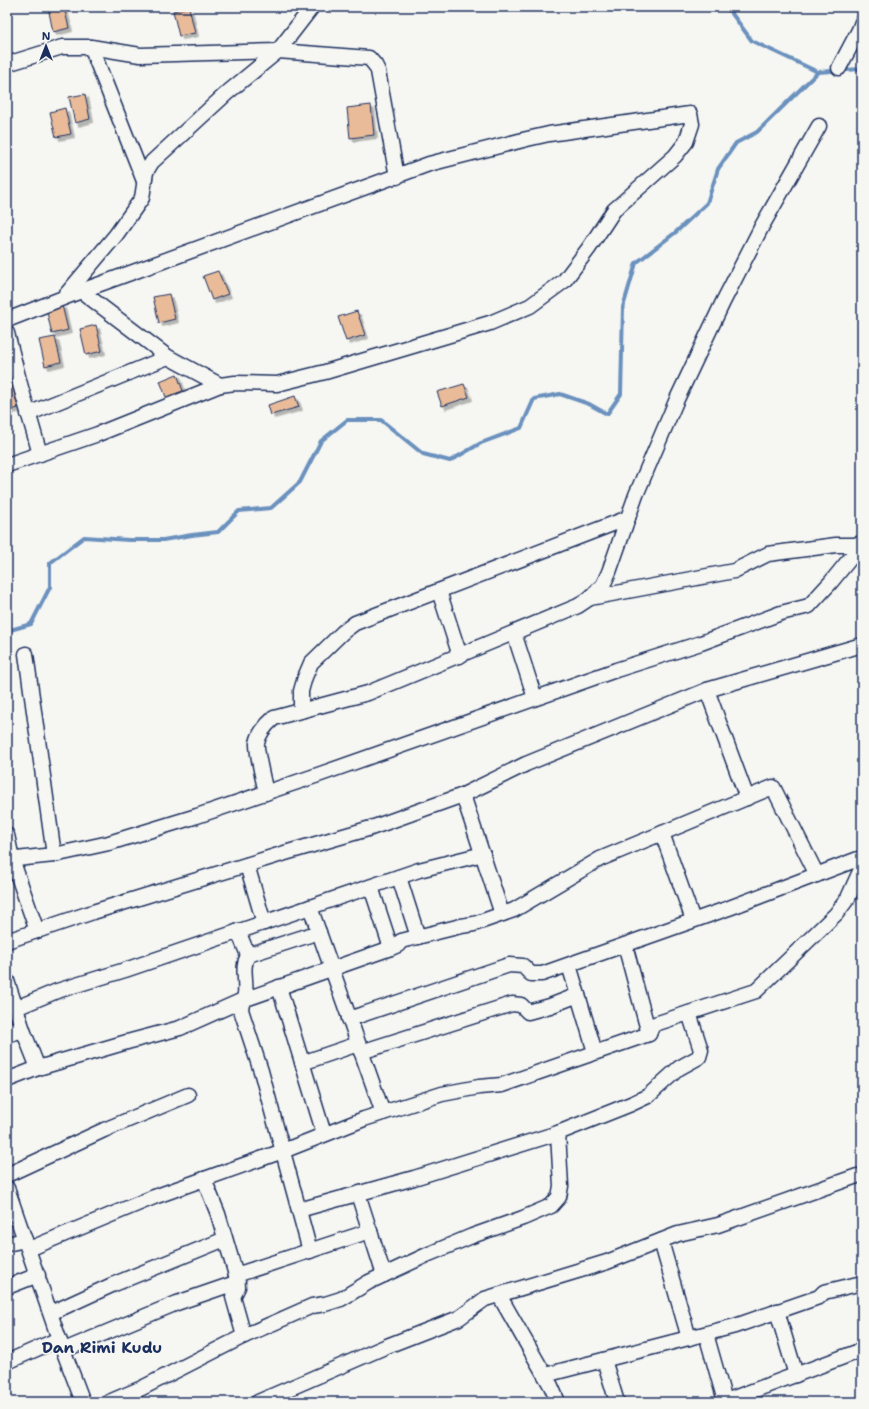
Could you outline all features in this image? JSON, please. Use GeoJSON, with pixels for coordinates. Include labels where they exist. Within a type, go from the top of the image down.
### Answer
{"type":"FeatureCollection","features":[{"type":"Feature","properties":{"kind":"street"},"geometry":{"type":"LineString","coordinates":[[63,299],[116,235],[142,198],[146,172],[152,162],[227,93],[278,50],[312,7]]}},
{"type":"Feature","properties":{"kind":"street"},"geometry":{"type":"LineString","coordinates":[[839,68],[861,26]]}},
{"type":"Feature","properties":{"kind":"street"},"geometry":{"type":"LineString","coordinates":[[91,47],[144,181]]}},
{"type":"Feature","properties":{"kind":"street"},"geometry":{"type":"LineString","coordinates":[[7,64],[62,48],[91,47],[140,55],[278,50],[369,58],[378,71],[398,176]]}},
{"type":"Feature","properties":{"kind":"street"},"geometry":{"type":"LineString","coordinates":[[7,320],[81,291],[430,164],[549,134],[690,114],[692,124],[686,142],[675,156],[614,210],[589,248],[564,281],[530,306],[490,323],[325,372],[277,384],[235,383],[220,385],[98,434],[7,465]]}},
{"type":"Feature","properties":{"kind":"street"},"geometry":{"type":"LineString","coordinates":[[266,793],[257,744],[262,732],[268,723],[274,718],[368,693],[460,656],[578,606],[590,598],[603,585],[636,495],[677,399],[723,302],[762,226],[819,126]]}},
{"type":"Feature","properties":{"kind":"street"},"geometry":{"type":"LineString","coordinates":[[81,291],[168,357],[220,385]]}},
{"type":"Feature","properties":{"kind":"street"},"geometry":{"type":"LineString","coordinates":[[7,333],[40,454]]}},
{"type":"Feature","properties":{"kind":"street"},"geometry":{"type":"LineString","coordinates":[[28,414],[168,357]]}},
{"type":"Feature","properties":{"kind":"street"},"geometry":{"type":"LineString","coordinates":[[301,711],[301,691],[311,663],[343,632],[355,623],[628,518]]}},
{"type":"Feature","properties":{"kind":"street"},"geometry":{"type":"LineString","coordinates":[[590,598],[734,571],[768,554],[836,545],[862,544]]}},
{"type":"Feature","properties":{"kind":"street"},"geometry":{"type":"LineString","coordinates":[[9,859],[54,855],[109,844],[266,793],[616,670],[701,643],[781,613],[809,606],[862,544]]}},
{"type":"Feature","properties":{"kind":"street"},"geometry":{"type":"LineString","coordinates":[[439,591],[460,656]]}},
{"type":"Feature","properties":{"kind":"street"},"geometry":{"type":"LineString","coordinates":[[514,633],[535,698]]}},
{"type":"Feature","properties":{"kind":"street"},"geometry":{"type":"LineString","coordinates":[[7,941],[93,912],[371,828],[463,795],[526,764],[707,690],[862,644]]}},
{"type":"Feature","properties":{"kind":"street"},"geometry":{"type":"LineString","coordinates":[[26,654],[54,855]]}},
{"type":"Feature","properties":{"kind":"street"},"geometry":{"type":"LineString","coordinates":[[707,690],[747,798]]}},
{"type":"Feature","properties":{"kind":"street"},"geometry":{"type":"LineString","coordinates":[[7,1080],[38,1068],[180,1028],[243,1000],[392,948],[398,945],[401,941],[474,924],[514,910],[600,859],[774,788],[817,874]]}},
{"type":"Feature","properties":{"kind":"street"},"geometry":{"type":"LineString","coordinates":[[463,795],[502,914]]}},
{"type":"Feature","properties":{"kind":"street"},"geometry":{"type":"LineString","coordinates":[[662,833],[694,920]]}},
{"type":"Feature","properties":{"kind":"street"},"geometry":{"type":"LineString","coordinates":[[7,834],[9,859],[37,931]]}},
{"type":"Feature","properties":{"kind":"street"},"geometry":{"type":"LineString","coordinates":[[16,1008],[57,991],[124,970],[419,870],[483,854]]}},
{"type":"Feature","properties":{"kind":"street"},"geometry":{"type":"LineString","coordinates":[[7,1244],[27,1245],[154,1196],[283,1151],[382,1113],[442,1094],[479,1087],[502,1085],[649,1034],[655,1024],[756,991],[836,914],[848,898],[862,867],[862,863],[861,860],[858,859],[694,920],[537,975],[531,974],[523,966],[509,965],[349,1019]]}},
{"type":"Feature","properties":{"kind":"street"},"geometry":{"type":"LineString","coordinates":[[247,865],[264,923]]}},
{"type":"Feature","properties":{"kind":"street"},"geometry":{"type":"LineString","coordinates":[[399,877],[418,937]]}},
{"type":"Feature","properties":{"kind":"street"},"geometry":{"type":"LineString","coordinates":[[371,887],[392,948]]}},
{"type":"Feature","properties":{"kind":"street"},"geometry":{"type":"LineString","coordinates":[[310,907],[382,1113]]}},
{"type":"Feature","properties":{"kind":"street"},"geometry":{"type":"LineString","coordinates":[[238,931],[248,955]]}},
{"type":"Feature","properties":{"kind":"street"},"geometry":{"type":"LineString","coordinates":[[310,1251],[261,1071],[241,1005],[245,995],[244,962],[248,955],[318,932]]}},
{"type":"Feature","properties":{"kind":"street"},"geometry":{"type":"LineString","coordinates":[[625,944],[649,1034]]}},
{"type":"Feature","properties":{"kind":"street"},"geometry":{"type":"LineString","coordinates":[[569,965],[595,1052]]}},
{"type":"Feature","properties":{"kind":"street"},"geometry":{"type":"LineString","coordinates":[[7,981],[23,1030],[38,1068]]}},
{"type":"Feature","properties":{"kind":"street"},"geometry":{"type":"LineString","coordinates":[[279,987],[324,1134]]}},
{"type":"Feature","properties":{"kind":"street"},"geometry":{"type":"LineString","coordinates":[[302,1062],[360,1048],[512,1004],[522,1006],[524,1010],[528,1012],[550,1006],[578,995]]}},
{"type":"Feature","properties":{"kind":"street"},"geometry":{"type":"LineString","coordinates":[[299,1210],[358,1194],[558,1133],[648,1096],[679,1068],[699,1057],[701,1050],[689,1013]]}},
{"type":"Feature","properties":{"kind":"street"},"geometry":{"type":"LineString","coordinates":[[7,1035],[23,1030]]}},
{"type":"Feature","properties":{"kind":"street"},"geometry":{"type":"LineString","coordinates":[[7,1175],[104,1130],[188,1095]]}},
{"type":"Feature","properties":{"kind":"street"},"geometry":{"type":"LineString","coordinates":[[110,1402],[142,1388],[244,1336],[312,1306],[341,1299],[369,1282],[446,1246],[551,1206],[559,1197],[561,1186],[558,1133]]}},
{"type":"Feature","properties":{"kind":"street"},"geometry":{"type":"LineString","coordinates":[[261,1401],[387,1346],[459,1318],[485,1299],[607,1262],[678,1234],[718,1225],[857,1176]]}},
{"type":"Feature","properties":{"kind":"street"},"geometry":{"type":"LineString","coordinates":[[204,1179],[218,1214],[237,1278],[238,1287],[233,1297],[244,1336]]}},
{"type":"Feature","properties":{"kind":"street"},"geometry":{"type":"LineString","coordinates":[[7,1188],[61,1345],[83,1402]]}},
{"type":"Feature","properties":{"kind":"street"},"geometry":{"type":"LineString","coordinates":[[358,1194],[384,1275]]}},
{"type":"Feature","properties":{"kind":"street"},"geometry":{"type":"LineString","coordinates":[[7,1362],[61,1345],[310,1251],[370,1231]]}},
{"type":"Feature","properties":{"kind":"street"},"geometry":{"type":"LineString","coordinates":[[51,1313],[112,1285],[225,1239]]}},
{"type":"Feature","properties":{"kind":"street"},"geometry":{"type":"LineString","coordinates":[[661,1241],[689,1338]]}},
{"type":"Feature","properties":{"kind":"street"},"geometry":{"type":"LineString","coordinates":[[7,1287],[38,1275]]}},
{"type":"Feature","properties":{"kind":"street"},"geometry":{"type":"LineString","coordinates":[[545,1375],[735,1326],[819,1297],[824,1292],[862,1283]]}},
{"type":"Feature","properties":{"kind":"street"},"geometry":{"type":"LineString","coordinates":[[500,1295],[545,1375],[558,1402]]}},
{"type":"Feature","properties":{"kind":"street"},"geometry":{"type":"LineString","coordinates":[[777,1311],[796,1375]]}},
{"type":"Feature","properties":{"kind":"street"},"geometry":{"type":"LineString","coordinates":[[706,1334],[724,1402],[862,1350]]}},
{"type":"Feature","properties":{"kind":"street"},"geometry":{"type":"LineString","coordinates":[[604,1360],[617,1402]]}},
{"type":"Feature","properties":{"kind":"building"},"geometry":{"type":"Polygon","coordinates":[[[48,7],[64,7],[69,28],[53,32],[48,7]]]}},
{"type":"Feature","properties":{"kind":"building"},"geometry":{"type":"Polygon","coordinates":[[[189,7],[195,33],[179,36],[173,11],[189,7]]]}},
{"type":"Feature","properties":{"kind":"building"},"geometry":{"type":"Polygon","coordinates":[[[85,94],[90,119],[75,123],[69,97],[85,94]]]}},
{"type":"Feature","properties":{"kind":"building"},"geometry":{"type":"Polygon","coordinates":[[[371,105],[374,135],[350,138],[347,108],[371,105]]]}},
{"type":"Feature","properties":{"kind":"building"},"geometry":{"type":"Polygon","coordinates":[[[65,108],[71,134],[56,137],[50,112],[65,108]]]}},
{"type":"Feature","properties":{"kind":"building"},"geometry":{"type":"Polygon","coordinates":[[[218,271],[228,294],[212,300],[203,276],[218,271]]]}},
{"type":"Feature","properties":{"kind":"building"},"geometry":{"type":"Polygon","coordinates":[[[169,294],[175,319],[159,323],[153,297],[169,294]]]}},
{"type":"Feature","properties":{"kind":"building"},"geometry":{"type":"Polygon","coordinates":[[[62,305],[68,330],[52,334],[46,308],[62,305]]]}},
{"type":"Feature","properties":{"kind":"building"},"geometry":{"type":"Polygon","coordinates":[[[357,311],[365,335],[346,341],[338,317],[357,311]]]}},
{"type":"Feature","properties":{"kind":"building"},"geometry":{"type":"Polygon","coordinates":[[[96,325],[102,351],[86,355],[80,329],[96,325]]]}},
{"type":"Feature","properties":{"kind":"building"},"geometry":{"type":"Polygon","coordinates":[[[55,337],[61,362],[45,366],[39,340],[55,337]]]}},
{"type":"Feature","properties":{"kind":"building"},"geometry":{"type":"Polygon","coordinates":[[[177,374],[183,391],[166,397],[160,381],[177,374]]]}},
{"type":"Feature","properties":{"kind":"building"},"geometry":{"type":"Polygon","coordinates":[[[12,383],[18,408],[7,411],[7,384],[12,383]]]}},
{"type":"Feature","properties":{"kind":"building"},"geometry":{"type":"Polygon","coordinates":[[[464,384],[469,397],[442,406],[437,392],[464,384]]]}},
{"type":"Feature","properties":{"kind":"building"},"geometry":{"type":"Polygon","coordinates":[[[295,396],[299,407],[271,415],[268,405],[295,396]]]}},
{"type":"Feature","properties":{"kind":"waterway"},"geometry":{"type":"LineString","coordinates":[[727,7],[752,41],[818,72],[860,69],[862,73]]}},
{"type":"Feature","properties":{"kind":"waterway"},"geometry":{"type":"LineString","coordinates":[[7,631],[31,624],[50,587],[50,563],[84,537],[129,540],[163,540],[218,532],[239,511],[271,508],[300,482],[321,441],[347,420],[381,420],[423,454],[450,461],[481,443],[521,428],[534,399],[560,394],[589,404],[607,414],[621,394],[623,307],[636,263],[676,232],[707,203],[718,169],[736,143],[757,132],[818,72]]}},
{"type":"Feature","properties":{"kind":"district","name":"Dan Rimi Kudu"},"geometry":{"type":"Point","coordinates":[102,1347]}}]}
